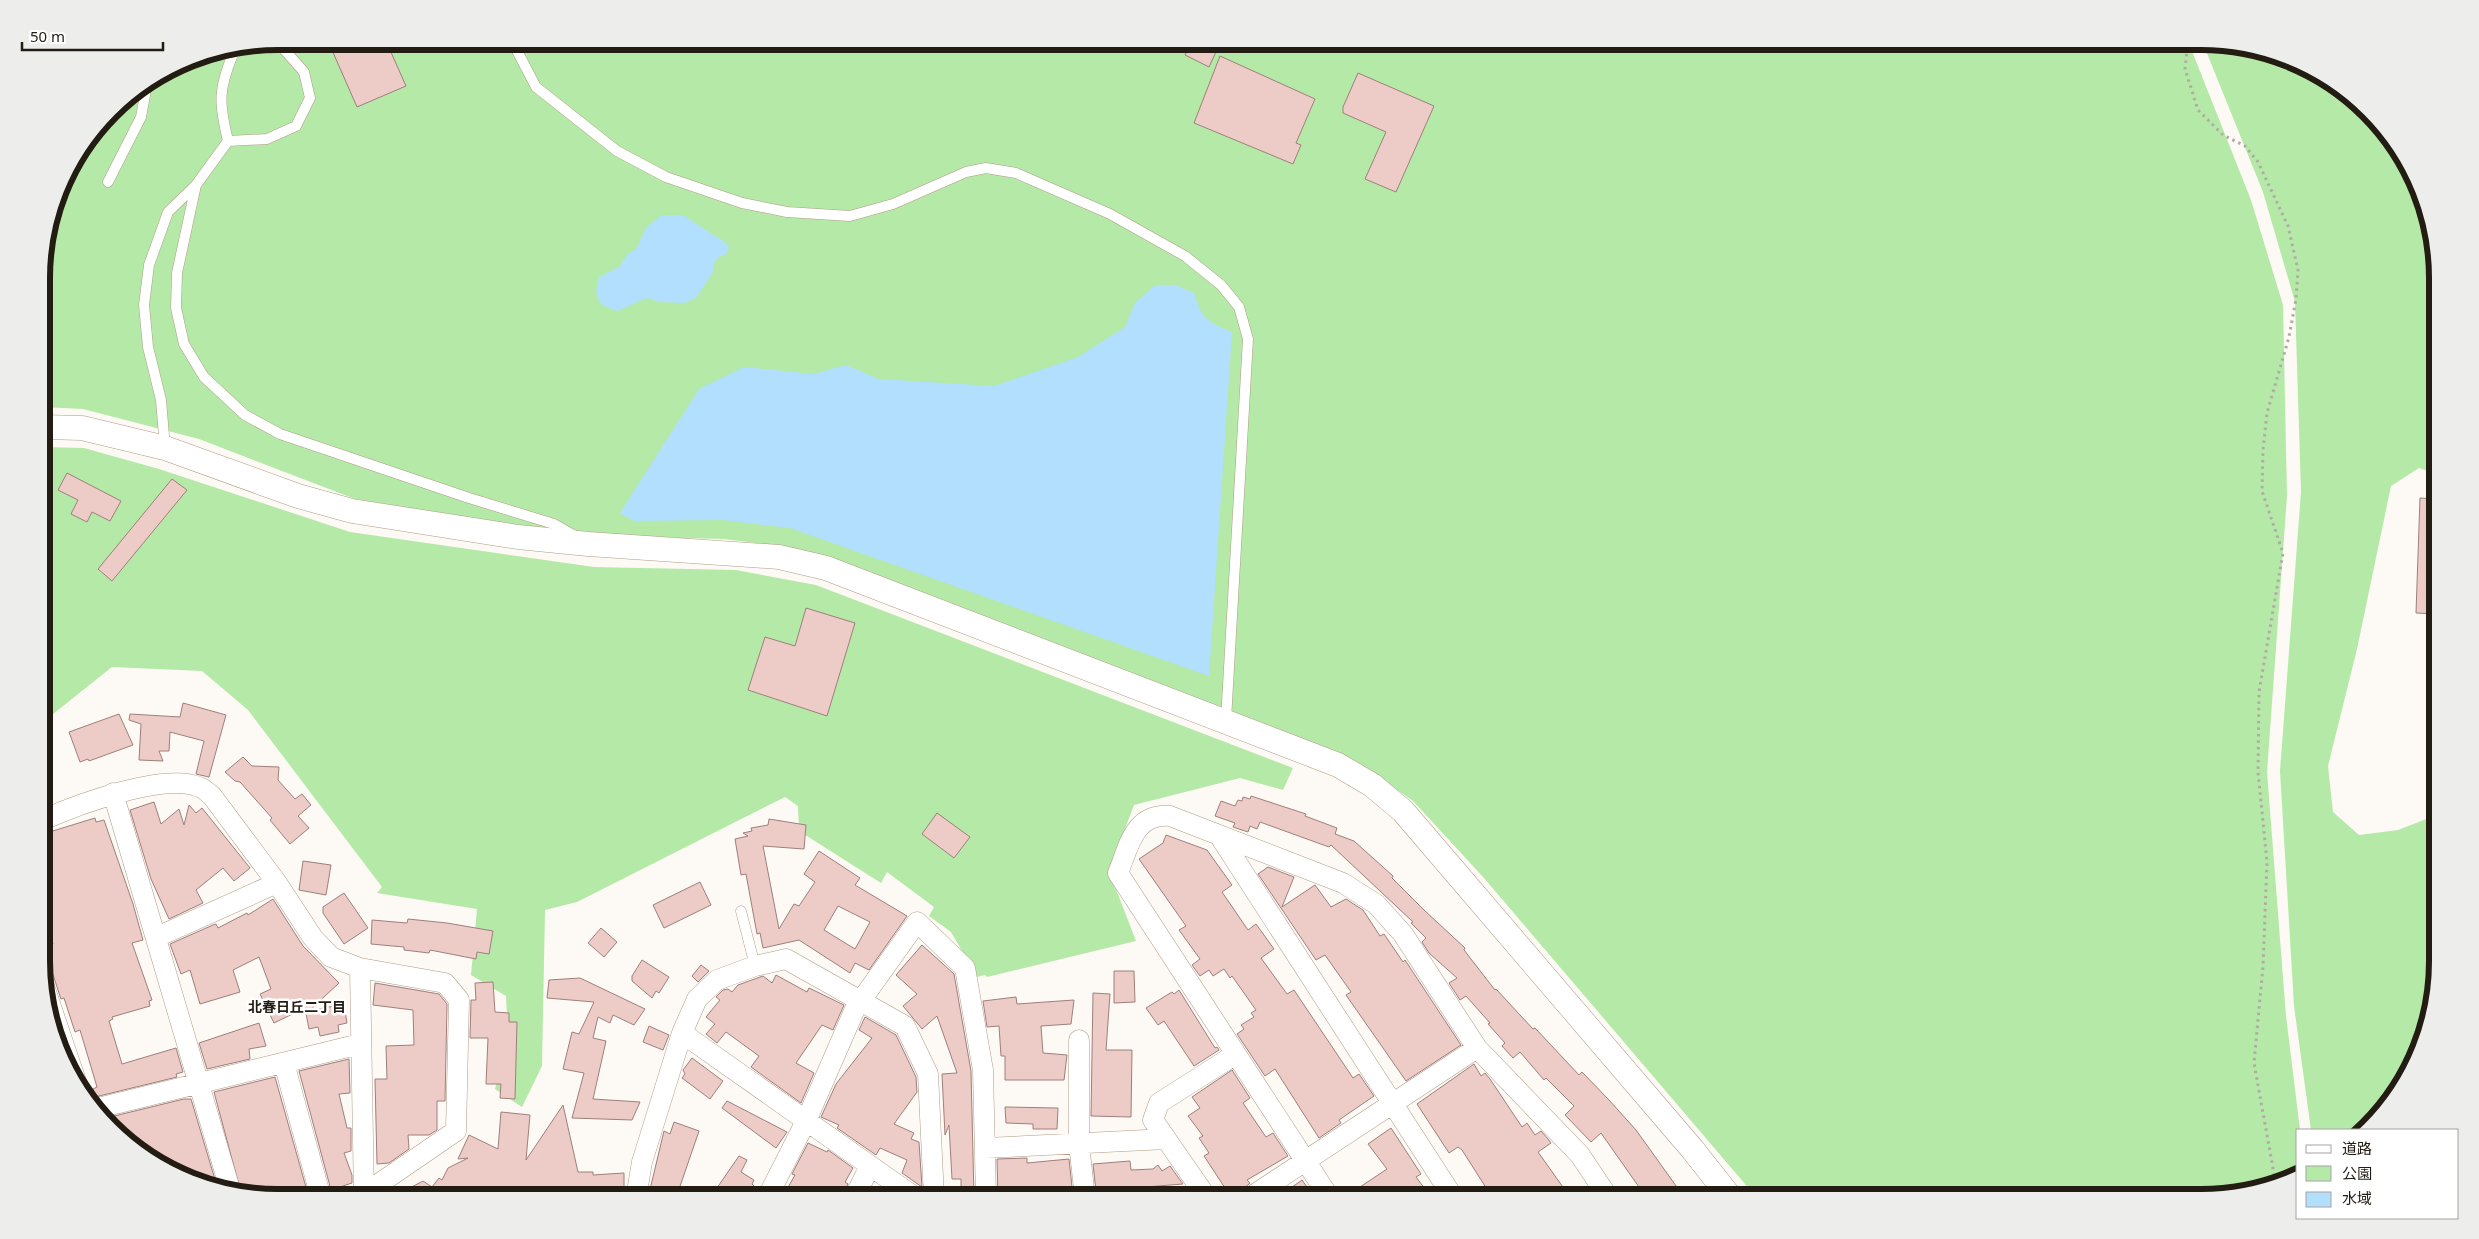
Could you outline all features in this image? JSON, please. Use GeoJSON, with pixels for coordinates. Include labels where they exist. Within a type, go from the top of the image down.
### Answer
{"type":"FeatureCollection","features":[{"type":"Feature","properties":{"kind":"street"},"geometry":{"type":"LineString","coordinates":[[50,427],[82,428],[165,448],[298,496],[352,511],[518,537],[588,544],[780,557],[826,568],[1226,720],[1338,765],[1372,785],[1398,806],[1693,1150],[1724,1189]]}},
{"type":"Feature","properties":{"kind":"street"},"geometry":{"type":"LineString","coordinates":[[50,817],[113,793],[175,783],[199,787],[212,796],[277,883],[313,938],[331,957],[360,968],[445,983],[459,1000],[456,1131],[369,1189]]}},
{"type":"Feature","properties":{"kind":"street"},"geometry":{"type":"LineString","coordinates":[[113,793],[228,1184]]}},
{"type":"Feature","properties":{"kind":"street"},"geometry":{"type":"LineString","coordinates":[[1323,1189],[1118,873],[1135,831],[1146,820],[1158,815],[1170,816],[1343,883],[1376,904],[1403,934],[1476,1048],[1580,1154],[1603,1189]]}},
{"type":"Feature","properties":{"kind":"street"},"geometry":{"type":"LineString","coordinates":[[1219,835],[1447,1189]]}},
{"type":"Feature","properties":{"kind":"street"},"geometry":{"type":"LineString","coordinates":[[157,938],[277,883]]}},
{"type":"Feature","properties":{"kind":"street"},"geometry":{"type":"LineString","coordinates":[[771,1189],[806,1119],[855,1010],[917,922],[965,968],[983,1070],[986,1189]]}},
{"type":"Feature","properties":{"kind":"street"},"geometry":{"type":"LineString","coordinates":[[638,1189],[642,1162],[682,1033],[697,999],[717,980],[755,966],[786,959],[863,1000],[905,1026],[928,1074],[934,1189]]}},
{"type":"Feature","properties":{"kind":"street"},"geometry":{"type":"LineString","coordinates":[[359,1189],[360,968]]}},
{"type":"Feature","properties":{"kind":"street"},"geometry":{"type":"LineString","coordinates":[[682,1033],[903,1189]]}},
{"type":"Feature","properties":{"kind":"street"},"geometry":{"type":"LineString","coordinates":[[1079,1040],[1079,1144],[1084,1189]]}},
{"type":"Feature","properties":{"kind":"street"},"geometry":{"type":"LineString","coordinates":[[103,1107],[360,1044]]}},
{"type":"Feature","properties":{"kind":"street"},"geometry":{"type":"LineString","coordinates":[[1263,1189],[1476,1048]]}},
{"type":"Feature","properties":{"kind":"street"},"geometry":{"type":"LineString","coordinates":[[1201,1189],[1153,1120],[1159,1104],[1236,1054]]}},
{"type":"Feature","properties":{"kind":"street"},"geometry":{"type":"LineString","coordinates":[[284,1063],[319,1189]]}},
{"type":"Feature","properties":{"kind":"street"},"geometry":{"type":"LineString","coordinates":[[986,1148],[1166,1139]]}},
{"type":"Feature","properties":{"kind":"street"},"geometry":{"type":"LineString","coordinates":[[858,1189],[870,1166]]}},
{"type":"Feature","properties":{"kind":"lane"},"geometry":{"type":"LineString","coordinates":[[228,140],[267,139],[296,126],[310,98],[304,72],[285,50]]}},
{"type":"Feature","properties":{"kind":"lane"},"geometry":{"type":"LineString","coordinates":[[517,50],[536,88],[617,151],[674,180],[742,203],[787,212],[850,216],[893,204],[966,172],[986,168],[1016,173],[1110,214],[1185,256],[1221,285],[1239,307],[1248,339],[1226,720]]}},
{"type":"Feature","properties":{"kind":"lane"},"geometry":{"type":"LineString","coordinates":[[165,448],[161,400],[148,347],[144,304],[149,265],[168,212],[196,185],[228,140],[222,113],[222,82],[232,54]]}},
{"type":"Feature","properties":{"kind":"lane"},"geometry":{"type":"LineString","coordinates":[[108,182],[141,117],[146,92]]}},
{"type":"Feature","properties":{"kind":"lane"},"geometry":{"type":"LineString","coordinates":[[196,185],[177,273],[176,308],[184,344],[204,377],[245,415],[280,434],[469,498],[554,524],[588,544]]}},
{"type":"Feature","properties":{"kind":"lane"},"geometry":{"type":"LineString","coordinates":[[741,911],[755,966]]}},
{"type":"Feature","properties":{"kind":"path"},"geometry":{"type":"LineString","coordinates":[[2187,50],[2185,70],[2198,110],[2223,135],[2245,146],[2258,162],[2288,226],[2298,270],[2296,299],[2289,337],[2267,413],[2263,450],[2262,491],[2283,553],[2259,692],[2258,772],[2267,862],[2263,966],[2254,1064],[2275,1177]]}},
{"type":"Feature","properties":{"kind":"green space"},"geometry":{"type":"Polygon","coordinates":[[[263,50],[2192,50],[2251,200],[2283,305],[2287,496],[2267,772],[2286,1016],[2300,1129],[2296,1129],[2296,1169],[2246,1185],[2216,1189],[1748,1189],[1484,878],[1413,801],[1360,764],[845,563],[789,547],[724,539],[639,537],[521,526],[355,499],[199,439],[83,409],[50,407],[50,263],[54,233],[67,191],[88,151],[97,139],[139,97],[177,73],[233,54],[263,50]]]}},
{"type":"Feature","properties":{"kind":"green space"},"geometry":{"type":"Polygon","coordinates":[[[2206,50],[2246,54],[2288,67],[2328,88],[2362,117],[2391,151],[2406,177],[2425,233],[2429,263],[2429,472],[2419,468],[2391,486],[2357,649],[2328,766],[2333,812],[2359,835],[2398,830],[2429,818],[2429,976],[2425,1006],[2406,1062],[2382,1100],[2354,1129],[2311,1129],[2294,1006],[2280,771],[2301,492],[2295,302],[2263,192],[2206,50]]]}},
{"type":"Feature","properties":{"kind":"green space"},"geometry":{"type":"Polygon","coordinates":[[[50,447],[84,448],[159,469],[350,532],[594,567],[736,570],[816,585],[1293,768],[1283,790],[1240,778],[1134,805],[1109,871],[1136,941],[987,977],[985,975],[977,977],[951,932],[929,916],[934,907],[887,872],[881,883],[799,831],[798,806],[785,797],[577,902],[545,910],[542,1066],[522,1107],[495,1089],[508,1038],[506,996],[471,975],[477,909],[377,893],[382,887],[248,710],[202,671],[112,667],[50,716],[50,447]]]}},
{"type":"Feature","properties":{"kind":"water"},"geometry":{"type":"Polygon","coordinates":[[[661,215],[683,215],[726,243],[729,248],[726,254],[719,257],[714,263],[713,272],[696,298],[684,303],[660,302],[647,298],[617,311],[600,304],[596,291],[599,277],[619,267],[628,254],[637,248],[645,229],[661,215]]]}},
{"type":"Feature","properties":{"kind":"water"},"geometry":{"type":"Polygon","coordinates":[[[1155,285],[1176,285],[1194,293],[1203,314],[1211,322],[1232,332],[1209,676],[790,528],[723,520],[634,521],[620,513],[699,389],[744,367],[813,374],[846,365],[879,379],[994,386],[1078,357],[1125,327],[1135,303],[1155,285]]]}},
{"type":"Feature","properties":{"kind":"building"},"geometry":{"type":"Polygon","coordinates":[[[332,50],[390,50],[406,86],[357,107],[332,50]]]}},
{"type":"Feature","properties":{"kind":"building"},"geometry":{"type":"Polygon","coordinates":[[[1188,50],[1217,50],[1209,67],[1185,55],[1188,50]]]}},
{"type":"Feature","properties":{"kind":"building"},"geometry":{"type":"Polygon","coordinates":[[[1220,56],[1315,99],[1296,143],[1301,145],[1293,164],[1194,123],[1220,56]]]}},
{"type":"Feature","properties":{"kind":"building"},"geometry":{"type":"Polygon","coordinates":[[[1358,73],[1434,106],[1396,192],[1365,179],[1386,132],[1343,113],[1343,107],[1358,73]]]}},
{"type":"Feature","properties":{"kind":"building"},"geometry":{"type":"Polygon","coordinates":[[[67,473],[121,501],[110,521],[92,512],[87,522],[71,514],[78,500],[58,490],[67,473]]]}},
{"type":"Feature","properties":{"kind":"building"},"geometry":{"type":"Polygon","coordinates":[[[172,479],[187,490],[112,581],[98,569],[172,479]]]}},
{"type":"Feature","properties":{"kind":"building"},"geometry":{"type":"Polygon","coordinates":[[[2420,498],[2429,499],[2429,614],[2416,613],[2420,498]]]}},
{"type":"Feature","properties":{"kind":"building"},"geometry":{"type":"Polygon","coordinates":[[[806,608],[855,623],[827,716],[748,690],[765,637],[795,646],[806,608]]]}},
{"type":"Feature","properties":{"kind":"building"},"geometry":{"type":"Polygon","coordinates":[[[183,703],[226,715],[209,777],[196,774],[204,741],[170,732],[169,751],[159,751],[163,761],[139,760],[141,724],[129,720],[130,714],[180,717],[183,703]]]}},
{"type":"Feature","properties":{"kind":"building"},"geometry":{"type":"Polygon","coordinates":[[[119,714],[133,745],[89,761],[88,759],[80,762],[69,732],[119,714]]]}},
{"type":"Feature","properties":{"kind":"building"},"geometry":{"type":"Polygon","coordinates":[[[243,757],[252,766],[279,767],[278,780],[295,799],[302,794],[311,805],[298,816],[309,828],[290,844],[270,820],[272,818],[240,782],[235,781],[225,772],[243,757]]]}},
{"type":"Feature","properties":{"kind":"building"},"geometry":{"type":"Polygon","coordinates":[[[1251,796],[1306,814],[1305,816],[1337,828],[1335,834],[1354,841],[1393,876],[1392,878],[1424,910],[1465,948],[1464,950],[1495,990],[1533,1029],[1535,1028],[1579,1075],[1582,1072],[1609,1100],[1636,1130],[1678,1189],[1640,1189],[1601,1133],[1591,1142],[1565,1115],[1574,1106],[1546,1078],[1544,1080],[1520,1052],[1513,1058],[1502,1046],[1505,1043],[1488,1024],[1490,1023],[1466,996],[1460,1000],[1449,983],[1457,978],[1429,953],[1422,942],[1426,938],[1411,923],[1413,922],[1331,845],[1329,847],[1260,822],[1257,829],[1250,826],[1248,832],[1233,827],[1235,823],[1215,816],[1221,801],[1235,806],[1238,800],[1242,801],[1243,797],[1250,799],[1251,796]]]}},
{"type":"Feature","properties":{"kind":"building"},"geometry":{"type":"Polygon","coordinates":[[[154,802],[161,824],[179,809],[184,825],[189,805],[196,813],[202,808],[250,868],[234,881],[223,868],[196,890],[203,903],[169,919],[151,879],[130,810],[154,802]]]}},
{"type":"Feature","properties":{"kind":"building"},"geometry":{"type":"Polygon","coordinates":[[[937,813],[970,837],[954,858],[922,834],[937,813]]]}},
{"type":"Feature","properties":{"kind":"building"},"geometry":{"type":"Polygon","coordinates":[[[95,818],[96,822],[104,820],[133,904],[143,940],[132,943],[152,1000],[149,1001],[150,1006],[112,1017],[113,1019],[109,1021],[122,1064],[176,1048],[183,1072],[176,1074],[177,1077],[95,1097],[93,1089],[97,1087],[80,1030],[75,1032],[64,998],[61,999],[50,965],[50,945],[53,944],[50,936],[50,832],[95,818]]]}},
{"type":"Feature","properties":{"kind":"building"},"geometry":{"type":"Polygon","coordinates":[[[769,819],[806,825],[804,849],[763,846],[779,929],[794,904],[799,906],[815,882],[804,874],[819,851],[860,878],[855,885],[907,916],[869,970],[855,963],[850,973],[799,940],[763,948],[760,933],[757,934],[746,874],[741,875],[735,839],[748,836],[743,833],[752,831],[751,828],[768,825],[769,819]],[[838,906],[824,930],[855,949],[870,922],[838,906]]]}},
{"type":"Feature","properties":{"kind":"building"},"geometry":{"type":"Polygon","coordinates":[[[1166,835],[1207,850],[1232,885],[1222,892],[1248,930],[1256,924],[1274,949],[1261,958],[1287,994],[1294,990],[1353,1078],[1359,1074],[1374,1096],[1339,1120],[1341,1123],[1319,1138],[1275,1069],[1265,1076],[1237,1034],[1244,1029],[1241,1025],[1254,1017],[1251,1013],[1256,1010],[1232,976],[1230,978],[1224,969],[1213,976],[1209,970],[1200,976],[1192,965],[1200,959],[1179,930],[1186,926],[1139,859],[1163,843],[1166,835]]]}},
{"type":"Feature","properties":{"kind":"building"},"geometry":{"type":"Polygon","coordinates":[[[303,861],[331,865],[326,895],[299,890],[303,861]]]}},
{"type":"Feature","properties":{"kind":"building"},"geometry":{"type":"Polygon","coordinates":[[[1268,867],[1294,877],[1282,907],[1315,885],[1331,907],[1346,899],[1363,910],[1380,936],[1384,934],[1403,962],[1405,960],[1461,1045],[1406,1081],[1346,995],[1351,992],[1325,955],[1316,960],[1258,874],[1268,867]]]}},
{"type":"Feature","properties":{"kind":"building"},"geometry":{"type":"Polygon","coordinates":[[[700,882],[711,905],[664,928],[653,905],[700,882]]]}},
{"type":"Feature","properties":{"kind":"building"},"geometry":{"type":"Polygon","coordinates":[[[344,893],[368,928],[344,944],[323,913],[323,907],[344,893]]]}},
{"type":"Feature","properties":{"kind":"building"},"geometry":{"type":"Polygon","coordinates":[[[273,899],[303,946],[339,983],[309,1011],[344,1004],[347,1023],[338,1025],[339,1032],[320,1036],[318,1027],[309,1029],[305,1008],[274,1023],[260,994],[271,989],[259,957],[233,970],[240,992],[200,1004],[190,970],[181,974],[170,944],[213,925],[216,924],[218,928],[247,913],[248,915],[273,899]]]}},
{"type":"Feature","properties":{"kind":"building"},"geometry":{"type":"Polygon","coordinates":[[[408,919],[493,931],[489,954],[477,952],[476,959],[430,950],[429,953],[404,950],[404,947],[371,944],[372,920],[407,923],[408,919]]]}},
{"type":"Feature","properties":{"kind":"building"},"geometry":{"type":"Polygon","coordinates":[[[601,928],[617,942],[604,957],[588,943],[601,928]]]}},
{"type":"Feature","properties":{"kind":"building"},"geometry":{"type":"Polygon","coordinates":[[[922,945],[954,974],[971,1071],[974,1189],[961,1189],[961,1179],[952,1179],[949,1125],[945,1135],[942,1074],[957,1073],[937,1016],[922,1029],[903,1006],[917,994],[896,975],[922,945]]]}},
{"type":"Feature","properties":{"kind":"building"},"geometry":{"type":"Polygon","coordinates":[[[642,960],[669,977],[659,993],[656,991],[652,998],[632,981],[632,976],[642,960]]]}},
{"type":"Feature","properties":{"kind":"building"},"geometry":{"type":"Polygon","coordinates":[[[701,965],[709,971],[698,982],[692,976],[701,965]]]}},
{"type":"Feature","properties":{"kind":"building"},"geometry":{"type":"Polygon","coordinates":[[[1114,971],[1134,971],[1135,1002],[1114,1003],[1114,971]]]}},
{"type":"Feature","properties":{"kind":"building"},"geometry":{"type":"Polygon","coordinates":[[[776,975],[807,992],[809,988],[844,1005],[833,1030],[822,1025],[796,1063],[814,1073],[801,1103],[751,1067],[759,1056],[726,1032],[717,1043],[706,1034],[715,1024],[706,1017],[720,1000],[716,997],[723,990],[728,989],[732,992],[738,985],[763,976],[772,983],[776,975]]]}},
{"type":"Feature","properties":{"kind":"building"},"geometry":{"type":"Polygon","coordinates":[[[580,978],[645,1009],[634,1025],[613,1015],[610,1023],[598,1017],[593,1038],[606,1041],[593,1099],[640,1102],[632,1120],[572,1118],[584,1073],[563,1069],[572,1032],[579,1034],[594,1002],[547,998],[549,980],[580,978]]]}},
{"type":"Feature","properties":{"kind":"building"},"geometry":{"type":"Polygon","coordinates":[[[493,982],[495,1012],[509,1013],[509,1022],[517,1022],[515,1099],[500,1098],[501,1084],[486,1084],[488,1038],[470,1038],[471,1000],[476,1000],[475,983],[493,982]]]}},
{"type":"Feature","properties":{"kind":"building"},"geometry":{"type":"Polygon","coordinates":[[[375,983],[439,994],[447,1004],[445,1101],[437,1101],[437,1130],[429,1135],[408,1135],[409,1149],[389,1163],[377,1164],[375,1079],[387,1079],[386,1046],[414,1045],[413,1010],[373,1005],[375,983]]]}},
{"type":"Feature","properties":{"kind":"building"},"geometry":{"type":"Polygon","coordinates":[[[1179,990],[1215,1048],[1217,1047],[1219,1050],[1194,1066],[1164,1021],[1158,1025],[1146,1008],[1172,992],[1174,994],[1179,990]]]}},
{"type":"Feature","properties":{"kind":"building"},"geometry":{"type":"Polygon","coordinates":[[[1093,993],[1110,994],[1106,1050],[1132,1050],[1131,1117],[1091,1116],[1093,993]]]}},
{"type":"Feature","properties":{"kind":"building"},"geometry":{"type":"Polygon","coordinates":[[[1016,997],[1017,1004],[1074,1000],[1071,1024],[1041,1026],[1043,1053],[1067,1055],[1064,1080],[1005,1080],[1005,1056],[1001,1056],[999,1026],[987,1027],[983,1001],[1016,997]]]}},
{"type":"Feature","properties":{"kind":"building"},"geometry":{"type":"Polygon","coordinates":[[[865,1017],[896,1035],[916,1077],[917,1092],[894,1124],[914,1133],[911,1139],[919,1142],[922,1187],[902,1173],[907,1160],[880,1148],[876,1155],[837,1128],[839,1125],[821,1117],[836,1084],[872,1038],[859,1030],[865,1017]]]}},
{"type":"Feature","properties":{"kind":"building"},"geometry":{"type":"Polygon","coordinates":[[[259,1023],[266,1046],[249,1049],[250,1059],[207,1069],[199,1043],[259,1023]]]}},
{"type":"Feature","properties":{"kind":"building"},"geometry":{"type":"Polygon","coordinates":[[[649,1026],[669,1035],[663,1050],[643,1042],[649,1026]]]}},
{"type":"Feature","properties":{"kind":"building"},"geometry":{"type":"Polygon","coordinates":[[[692,1058],[723,1081],[710,1099],[682,1078],[685,1074],[683,1070],[692,1058]]]}},
{"type":"Feature","properties":{"kind":"building"},"geometry":{"type":"Polygon","coordinates":[[[349,1059],[350,1093],[339,1094],[347,1128],[351,1128],[351,1151],[344,1153],[352,1175],[352,1183],[331,1189],[299,1071],[349,1059]]]}},
{"type":"Feature","properties":{"kind":"building"},"geometry":{"type":"Polygon","coordinates":[[[1474,1064],[1481,1076],[1485,1073],[1490,1079],[1522,1127],[1527,1123],[1535,1135],[1541,1131],[1551,1143],[1538,1152],[1564,1189],[1487,1189],[1462,1150],[1458,1147],[1449,1153],[1417,1104],[1474,1064]]]}},
{"type":"Feature","properties":{"kind":"building"},"geometry":{"type":"Polygon","coordinates":[[[1232,1070],[1250,1098],[1243,1103],[1266,1137],[1273,1133],[1288,1156],[1247,1180],[1250,1183],[1243,1189],[1226,1189],[1204,1156],[1209,1153],[1199,1138],[1203,1136],[1188,1116],[1200,1108],[1192,1097],[1232,1070]]]}},
{"type":"Feature","properties":{"kind":"building"},"geometry":{"type":"Polygon","coordinates":[[[275,1077],[306,1189],[263,1189],[239,1186],[214,1092],[275,1077]]]}},
{"type":"Feature","properties":{"kind":"building"},"geometry":{"type":"Polygon","coordinates":[[[184,1099],[191,1099],[215,1180],[177,1166],[151,1151],[112,1117],[184,1099]]]}},
{"type":"Feature","properties":{"kind":"building"},"geometry":{"type":"Polygon","coordinates":[[[727,1101],[787,1132],[776,1148],[722,1108],[727,1101]]]}},
{"type":"Feature","properties":{"kind":"building"},"geometry":{"type":"Polygon","coordinates":[[[563,1105],[578,1172],[593,1172],[593,1175],[624,1173],[624,1189],[408,1189],[423,1181],[432,1187],[439,1178],[442,1180],[448,1168],[468,1158],[458,1159],[469,1135],[498,1149],[501,1112],[530,1115],[526,1160],[563,1105]]]}},
{"type":"Feature","properties":{"kind":"building"},"geometry":{"type":"Polygon","coordinates":[[[1005,1107],[1058,1108],[1057,1129],[1033,1129],[1033,1124],[1006,1123],[1005,1107]]]}},
{"type":"Feature","properties":{"kind":"building"},"geometry":{"type":"Polygon","coordinates":[[[674,1122],[699,1131],[679,1189],[650,1189],[664,1131],[670,1134],[674,1122]]]}},
{"type":"Feature","properties":{"kind":"building"},"geometry":{"type":"Polygon","coordinates":[[[1391,1128],[1421,1174],[1416,1177],[1425,1189],[1357,1189],[1387,1169],[1368,1144],[1391,1128]]]}},
{"type":"Feature","properties":{"kind":"building"},"geometry":{"type":"Polygon","coordinates":[[[808,1143],[827,1152],[828,1150],[853,1168],[845,1182],[848,1184],[846,1189],[787,1189],[795,1175],[792,1174],[808,1143]]]}},
{"type":"Feature","properties":{"kind":"building"},"geometry":{"type":"Polygon","coordinates":[[[739,1156],[747,1160],[741,1172],[754,1180],[752,1189],[716,1189],[739,1156]]]}},
{"type":"Feature","properties":{"kind":"building"},"geometry":{"type":"Polygon","coordinates":[[[1027,1158],[1027,1163],[1069,1159],[1072,1187],[998,1189],[997,1159],[1027,1158]]]}},
{"type":"Feature","properties":{"kind":"building"},"geometry":{"type":"Polygon","coordinates":[[[1130,1161],[1131,1170],[1153,1169],[1158,1165],[1162,1171],[1170,1166],[1183,1184],[1096,1189],[1093,1164],[1130,1161]]]}},
{"type":"Feature","properties":{"kind":"building"},"geometry":{"type":"Polygon","coordinates":[[[1302,1180],[1308,1189],[1290,1189],[1302,1180]]]}},
{"type":"Feature","properties":{"kind":"district","name":"北春日丘二丁目"},"geometry":{"type":"Point","coordinates":[297,1006]}}]}
